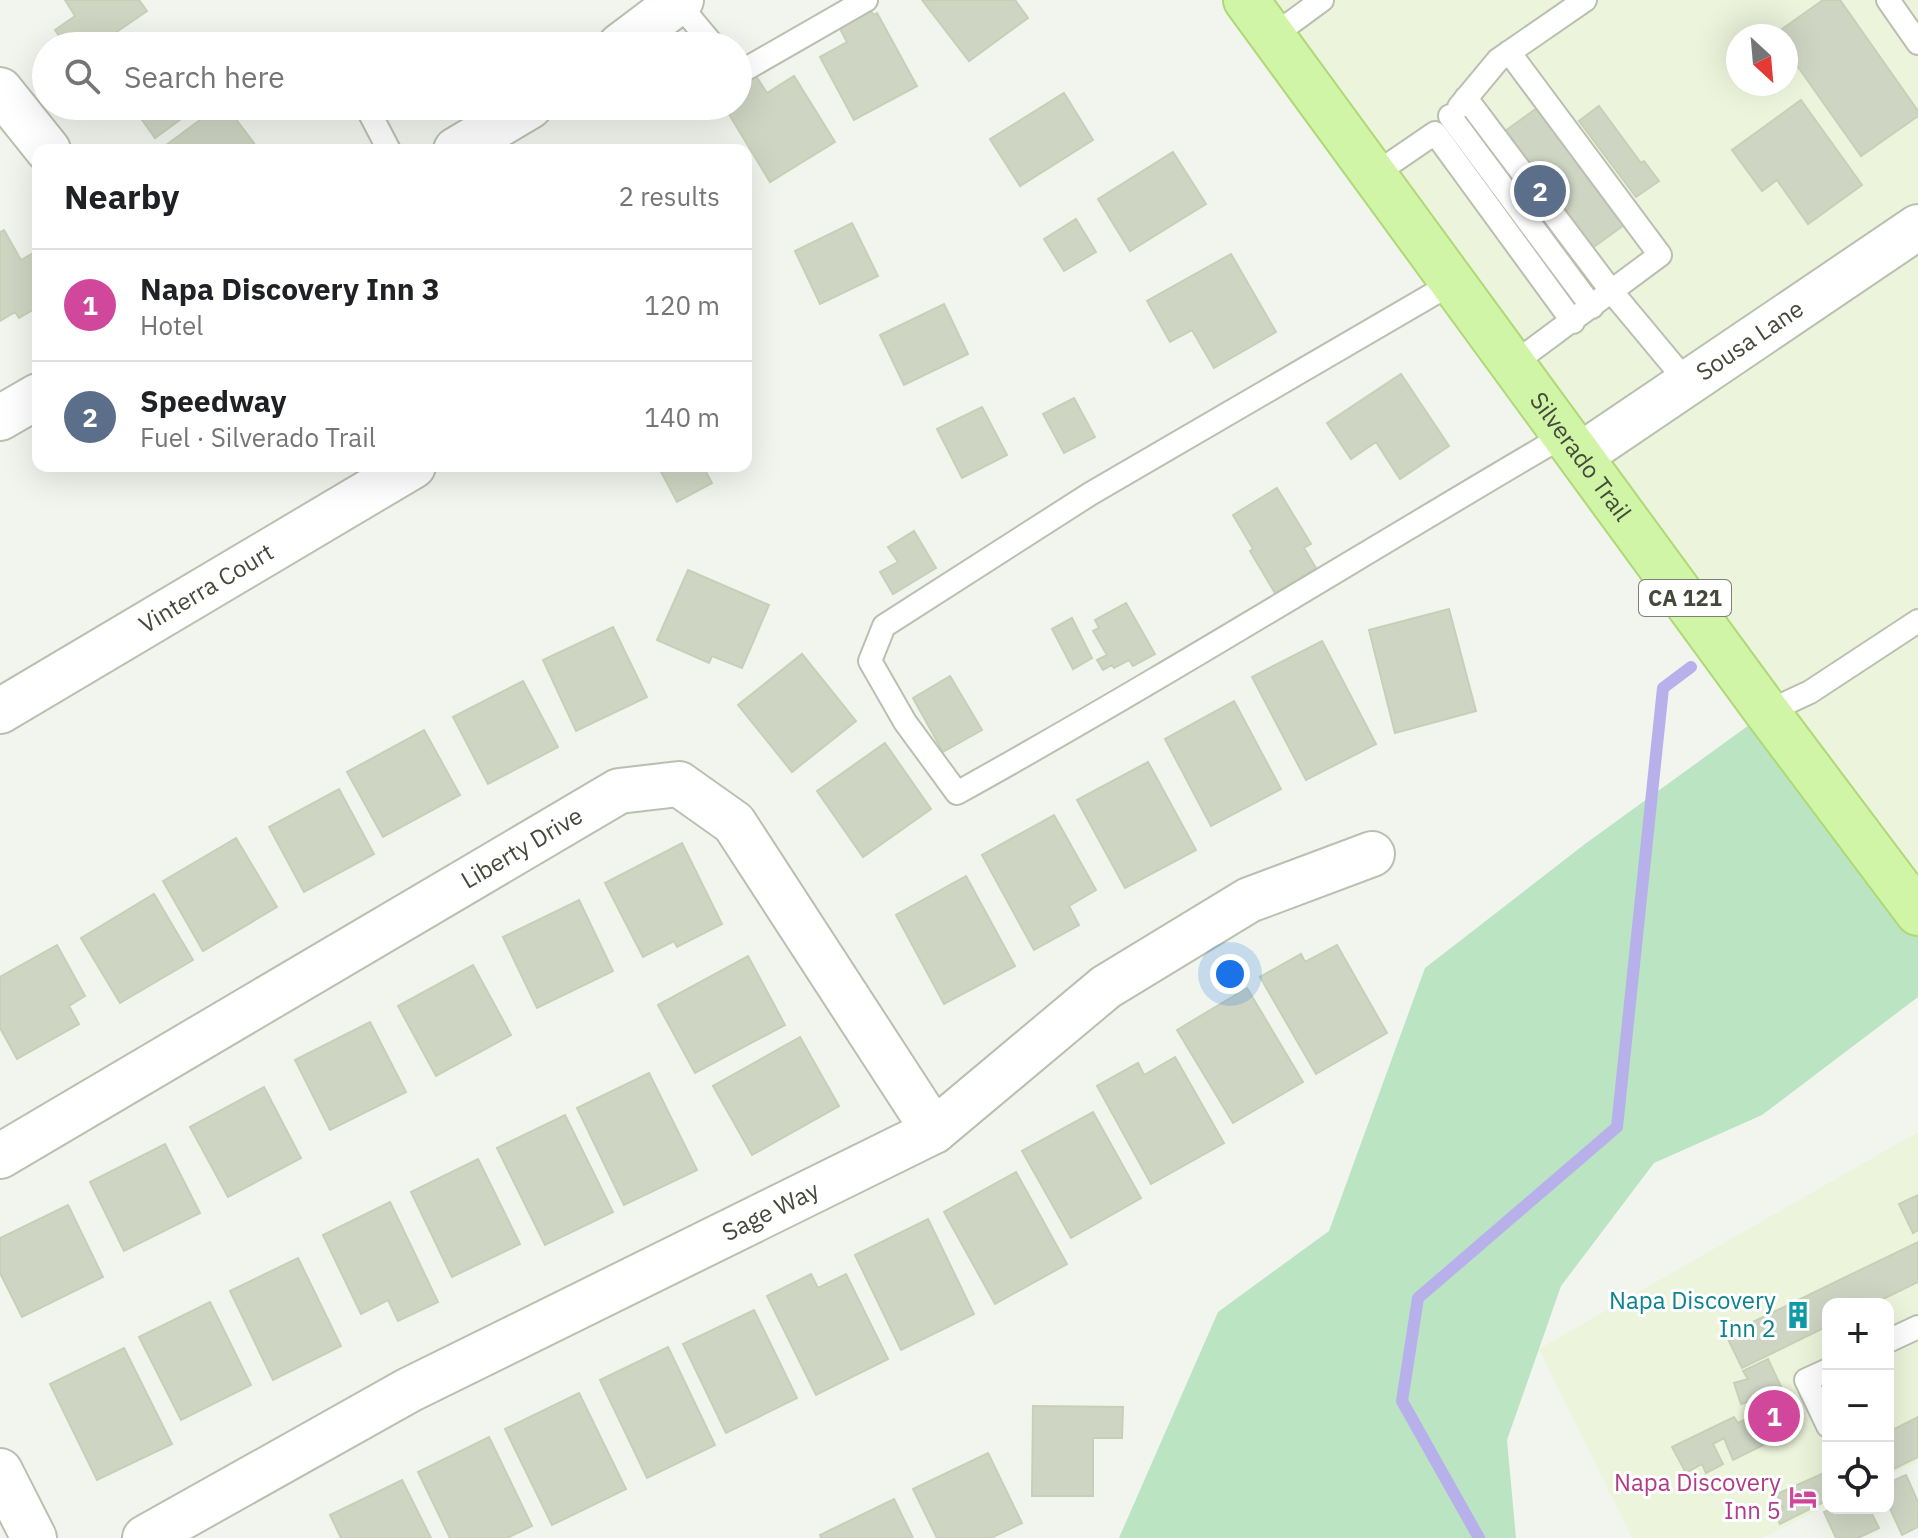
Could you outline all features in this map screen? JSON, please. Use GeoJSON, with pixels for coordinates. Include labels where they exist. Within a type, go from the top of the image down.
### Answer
{"type":"FeatureCollection","features":[{"type":"Feature","properties":{"kind":"main road","name":"Silverado Trail"},"geometry":{"type":"LineString","coordinates":[[1246,0],[1767,712],[1918,913]]}},
{"type":"Feature","properties":{"kind":"street"},"geometry":{"type":"LineString","coordinates":[[639,32],[680,1]]}},
{"type":"Feature","properties":{"kind":"street"},"geometry":{"type":"LineString","coordinates":[[0,90],[43,144]]}},
{"type":"Feature","properties":{"kind":"street"},"geometry":{"type":"LineString","coordinates":[[466,144],[506,120]]}},
{"type":"Feature","properties":{"kind":"street","name":"Sousa Lane"},"geometry":{"type":"LineString","coordinates":[[1573,445],[1687,382],[1918,227]]}},
{"type":"Feature","properties":{"kind":"street"},"geometry":{"type":"LineString","coordinates":[[0,418],[32,399]]}},
{"type":"Feature","properties":{"kind":"street","name":"Vinterra Court"},"geometry":{"type":"LineString","coordinates":[[0,711],[403,472]]}},
{"type":"Feature","properties":{"kind":"street","name":"Liberty Drive"},"geometry":{"type":"LineString","coordinates":[[0,1156],[619,791],[679,784],[734,823],[934,1131]]}},
{"type":"Feature","properties":{"kind":"street","name":"Sage Way"},"geometry":{"type":"LineString","coordinates":[[145,1538],[409,1390],[934,1131],[1106,987],[1249,900],[1372,854]]}},
{"type":"Feature","properties":{"kind":"street"},"geometry":{"type":"LineString","coordinates":[[0,1471],[34,1538]]}},
{"type":"Feature","properties":{"kind":"lane"},"geometry":{"type":"LineString","coordinates":[[752,65],[866,0]]}},
{"type":"Feature","properties":{"kind":"lane"},"geometry":{"type":"LineString","coordinates":[[1273,36],[1322,0]]}},
{"type":"Feature","properties":{"kind":"lane"},"geometry":{"type":"LineString","coordinates":[[1375,174],[1435,133],[1498,60],[1585,0]]}},
{"type":"Feature","properties":{"kind":"lane"},"geometry":{"type":"LineString","coordinates":[[1888,0],[1918,43]]}},
{"type":"Feature","properties":{"kind":"lane"},"geometry":{"type":"LineString","coordinates":[[680,1],[703,32]]}},
{"type":"Feature","properties":{"kind":"lane"},"geometry":{"type":"LineString","coordinates":[[1509,52],[1660,255],[1513,364]]}},
{"type":"Feature","properties":{"kind":"lane"},"geometry":{"type":"LineString","coordinates":[[1466,98],[1612,292],[1687,382]]}},
{"type":"Feature","properties":{"kind":"lane"},"geometry":{"type":"LineString","coordinates":[[1450,116],[1592,307]]}},
{"type":"Feature","properties":{"kind":"lane"},"geometry":{"type":"LineString","coordinates":[[373,120],[386,144]]}},
{"type":"Feature","properties":{"kind":"lane"},"geometry":{"type":"LineString","coordinates":[[1435,133],[1573,322]]}},
{"type":"Feature","properties":{"kind":"lane"},"geometry":{"type":"LineString","coordinates":[[1454,282],[1090,494],[884,626],[870,661],[905,722],[957,793],[1078,726],[1341,566],[1573,445]]}},
{"type":"Feature","properties":{"kind":"lane"},"geometry":{"type":"LineString","coordinates":[[1767,712],[1810,692],[1918,621]]}},
{"type":"Feature","properties":{"kind":"lane"},"geometry":{"type":"LineString","coordinates":[[1894,1338],[1918,1327]]}},
{"type":"Feature","properties":{"kind":"lane"},"geometry":{"type":"LineString","coordinates":[[1822,1373],[1806,1380],[1822,1413]]}},
{"type":"Feature","properties":{"kind":"shaded area"},"geometry":{"type":"Polygon","coordinates":[[[1246,0],[1918,0],[1918,913],[1246,0]]]}},
{"type":"Feature","properties":{"kind":"shaded area"},"geometry":{"type":"Polygon","coordinates":[[[1918,1132],[1918,1461],[1894,1473],[1894,1298],[1822,1298],[1822,1508],[1762,1538],[1632,1538],[1539,1349],[1918,1132]]]}},
{"type":"Feature","properties":{"kind":"green space"},"geometry":{"type":"Polygon","coordinates":[[[1767,712],[1918,913],[1918,997],[1762,1115],[1654,1163],[1561,1286],[1507,1440],[1516,1538],[1119,1538],[1218,1312],[1329,1231],[1425,968],[1585,844],[1767,712]]]}},
{"type":"Feature","properties":{"kind":"building"},"geometry":{"type":"Polygon","coordinates":[[[65,0],[139,0],[147,11],[116,32],[56,32],[55,30],[75,16],[65,0]]]}},
{"type":"Feature","properties":{"kind":"building"},"geometry":{"type":"Polygon","coordinates":[[[922,0],[1015,0],[1028,18],[969,61],[922,0]]]}},
{"type":"Feature","properties":{"kind":"building"},"geometry":{"type":"Polygon","coordinates":[[[1823,0],[1840,0],[1918,111],[1918,116],[1861,156],[1798,67],[1798,24],[1789,24],[1823,0]]]}},
{"type":"Feature","properties":{"kind":"building"},"geometry":{"type":"Polygon","coordinates":[[[869,8],[874,15],[877,13],[917,86],[854,120],[820,57],[847,42],[838,25],[869,8]]]}},
{"type":"Feature","properties":{"kind":"building"},"geometry":{"type":"Polygon","coordinates":[[[756,76],[767,93],[794,76],[835,142],[770,182],[752,152],[752,144],[747,144],[732,120],[752,120],[752,78],[756,76]]]}},
{"type":"Feature","properties":{"kind":"building"},"geometry":{"type":"Polygon","coordinates":[[[1064,93],[1093,140],[1020,186],[990,139],[1064,93]]]}},
{"type":"Feature","properties":{"kind":"building"},"geometry":{"type":"Polygon","coordinates":[[[1801,100],[1862,185],[1808,224],[1777,180],[1762,191],[1732,150],[1801,100]]]}},
{"type":"Feature","properties":{"kind":"building"},"geometry":{"type":"Polygon","coordinates":[[[1599,106],[1641,163],[1644,161],[1659,181],[1636,197],[1579,121],[1599,106]]]}},
{"type":"Feature","properties":{"kind":"building"},"geometry":{"type":"Polygon","coordinates":[[[1537,108],[1624,225],[1588,251],[1501,134],[1537,108]]]}},
{"type":"Feature","properties":{"kind":"building"},"geometry":{"type":"Polygon","coordinates":[[[142,120],[180,120],[155,138],[142,120]]]}},
{"type":"Feature","properties":{"kind":"building"},"geometry":{"type":"Polygon","coordinates":[[[200,120],[236,120],[254,144],[167,144],[200,120]]]}},
{"type":"Feature","properties":{"kind":"building"},"geometry":{"type":"Polygon","coordinates":[[[1173,152],[1206,204],[1130,251],[1098,199],[1173,152]]]}},
{"type":"Feature","properties":{"kind":"building"},"geometry":{"type":"Polygon","coordinates":[[[1076,219],[1096,252],[1064,271],[1044,239],[1076,219]]]}},
{"type":"Feature","properties":{"kind":"building"},"geometry":{"type":"Polygon","coordinates":[[[852,223],[878,276],[820,304],[795,251],[852,223]]]}},
{"type":"Feature","properties":{"kind":"building"},"geometry":{"type":"Polygon","coordinates":[[[4,230],[21,260],[32,254],[32,310],[19,318],[15,312],[0,321],[0,232],[4,230]]]}},
{"type":"Feature","properties":{"kind":"building"},"geometry":{"type":"Polygon","coordinates":[[[1231,254],[1276,332],[1214,368],[1192,330],[1170,342],[1147,301],[1231,254]]]}},
{"type":"Feature","properties":{"kind":"building"},"geometry":{"type":"Polygon","coordinates":[[[944,304],[968,354],[904,385],[880,335],[944,304]]]}},
{"type":"Feature","properties":{"kind":"building"},"geometry":{"type":"Polygon","coordinates":[[[1401,374],[1449,446],[1400,479],[1376,442],[1351,459],[1327,423],[1401,374]]]}},
{"type":"Feature","properties":{"kind":"building"},"geometry":{"type":"Polygon","coordinates":[[[1074,398],[1095,437],[1064,453],[1043,414],[1074,398]]]}},
{"type":"Feature","properties":{"kind":"building"},"geometry":{"type":"Polygon","coordinates":[[[982,407],[1007,455],[962,478],[937,429],[982,407]]]}},
{"type":"Feature","properties":{"kind":"building"},"geometry":{"type":"Polygon","coordinates":[[[661,472],[706,472],[712,483],[677,502],[661,472]]]}},
{"type":"Feature","properties":{"kind":"building"},"geometry":{"type":"Polygon","coordinates":[[[1277,488],[1311,544],[1304,548],[1316,568],[1275,593],[1233,515],[1277,488]]]}},
{"type":"Feature","properties":{"kind":"building"},"geometry":{"type":"Polygon","coordinates":[[[914,531],[936,568],[893,594],[880,572],[898,562],[888,547],[914,531]]]}},
{"type":"Feature","properties":{"kind":"building"},"geometry":{"type":"Polygon","coordinates":[[[688,570],[769,605],[742,668],[712,656],[709,663],[657,640],[688,570]]]}},
{"type":"Feature","properties":{"kind":"building"},"geometry":{"type":"Polygon","coordinates":[[[1126,603],[1155,654],[1133,666],[1129,660],[1103,670],[1097,660],[1107,655],[1093,631],[1099,628],[1095,620],[1126,603]]]}},
{"type":"Feature","properties":{"kind":"building"},"geometry":{"type":"Polygon","coordinates":[[[1449,609],[1476,711],[1395,733],[1369,630],[1449,609]]]}},
{"type":"Feature","properties":{"kind":"building"},"geometry":{"type":"Polygon","coordinates":[[[1072,618],[1092,658],[1073,669],[1052,629],[1072,618]]]}},
{"type":"Feature","properties":{"kind":"building"},"geometry":{"type":"Polygon","coordinates":[[[613,627],[647,697],[576,731],[543,660],[613,627]]]}},
{"type":"Feature","properties":{"kind":"building"},"geometry":{"type":"Polygon","coordinates":[[[1322,641],[1376,744],[1306,780],[1252,677],[1322,641]]]}},
{"type":"Feature","properties":{"kind":"building"},"geometry":{"type":"Polygon","coordinates":[[[802,654],[856,721],[792,772],[738,705],[802,654]]]}},
{"type":"Feature","properties":{"kind":"building"},"geometry":{"type":"Polygon","coordinates":[[[950,676],[982,730],[943,752],[913,698],[950,676]]]}},
{"type":"Feature","properties":{"kind":"building"},"geometry":{"type":"Polygon","coordinates":[[[523,681],[558,747],[488,784],[453,717],[523,681]]]}},
{"type":"Feature","properties":{"kind":"building"},"geometry":{"type":"Polygon","coordinates":[[[1234,701],[1281,789],[1211,826],[1165,739],[1234,701]]]}},
{"type":"Feature","properties":{"kind":"building"},"geometry":{"type":"Polygon","coordinates":[[[424,730],[460,795],[383,837],[347,772],[424,730]]]}},
{"type":"Feature","properties":{"kind":"building"},"geometry":{"type":"Polygon","coordinates":[[[885,743],[931,809],[863,857],[817,791],[885,743]]]}},
{"type":"Feature","properties":{"kind":"building"},"geometry":{"type":"Polygon","coordinates":[[[1148,762],[1196,850],[1125,888],[1077,800],[1148,762]]]}},
{"type":"Feature","properties":{"kind":"building"},"geometry":{"type":"Polygon","coordinates":[[[339,789],[374,854],[304,892],[269,827],[339,789]]]}},
{"type":"Feature","properties":{"kind":"building"},"geometry":{"type":"Polygon","coordinates":[[[1054,815],[1096,890],[1069,906],[1079,925],[1034,950],[982,855],[1054,815]]]}},
{"type":"Feature","properties":{"kind":"building"},"geometry":{"type":"Polygon","coordinates":[[[236,838],[277,907],[203,951],[163,881],[236,838]]]}},
{"type":"Feature","properties":{"kind":"building"},"geometry":{"type":"Polygon","coordinates":[[[682,843],[722,924],[677,947],[674,941],[643,957],[605,883],[682,843]]]}},
{"type":"Feature","properties":{"kind":"building"},"geometry":{"type":"Polygon","coordinates":[[[966,876],[1015,966],[944,1004],[896,915],[966,876]]]}},
{"type":"Feature","properties":{"kind":"building"},"geometry":{"type":"Polygon","coordinates":[[[154,894],[193,960],[120,1003],[81,938],[154,894]]]}},
{"type":"Feature","properties":{"kind":"building"},"geometry":{"type":"Polygon","coordinates":[[[579,900],[613,971],[537,1008],[503,937],[579,900]]]}},
{"type":"Feature","properties":{"kind":"building"},"geometry":{"type":"Polygon","coordinates":[[[57,945],[85,996],[69,1006],[79,1024],[17,1059],[0,1028],[0,977],[57,945]]]}},
{"type":"Feature","properties":{"kind":"building"},"geometry":{"type":"Polygon","coordinates":[[[1337,945],[1387,1033],[1316,1074],[1260,977],[1301,954],[1305,962],[1337,945]]]}},
{"type":"Feature","properties":{"kind":"building"},"geometry":{"type":"Polygon","coordinates":[[[748,956],[785,1025],[695,1073],[658,1005],[748,956]]]}},
{"type":"Feature","properties":{"kind":"building"},"geometry":{"type":"Polygon","coordinates":[[[473,965],[511,1035],[436,1076],[398,1006],[473,965]]]}},
{"type":"Feature","properties":{"kind":"building"},"geometry":{"type":"Polygon","coordinates":[[[1247,988],[1303,1082],[1233,1123],[1177,1030],[1247,988]]]}},
{"type":"Feature","properties":{"kind":"building"},"geometry":{"type":"Polygon","coordinates":[[[370,1022],[406,1092],[330,1130],[295,1060],[370,1022]]]}},
{"type":"Feature","properties":{"kind":"building"},"geometry":{"type":"Polygon","coordinates":[[[800,1037],[839,1106],[752,1155],[713,1086],[800,1037]]]}},
{"type":"Feature","properties":{"kind":"building"},"geometry":{"type":"Polygon","coordinates":[[[1175,1057],[1224,1143],[1151,1184],[1097,1086],[1138,1063],[1144,1075],[1175,1057]]]}},
{"type":"Feature","properties":{"kind":"building"},"geometry":{"type":"Polygon","coordinates":[[[649,1073],[697,1170],[624,1205],[577,1108],[649,1073]]]}},
{"type":"Feature","properties":{"kind":"building"},"geometry":{"type":"Polygon","coordinates":[[[264,1087],[301,1158],[228,1197],[190,1127],[264,1087]]]}},
{"type":"Feature","properties":{"kind":"building"},"geometry":{"type":"Polygon","coordinates":[[[1093,1112],[1141,1198],[1071,1238],[1022,1151],[1093,1112]]]}},
{"type":"Feature","properties":{"kind":"building"},"geometry":{"type":"Polygon","coordinates":[[[565,1115],[613,1212],[545,1245],[497,1148],[565,1115]]]}},
{"type":"Feature","properties":{"kind":"building"},"geometry":{"type":"Polygon","coordinates":[[[165,1144],[200,1213],[124,1251],[90,1182],[165,1144]]]}},
{"type":"Feature","properties":{"kind":"building"},"geometry":{"type":"Polygon","coordinates":[[[478,1159],[520,1244],[452,1277],[411,1192],[478,1159]]]}},
{"type":"Feature","properties":{"kind":"building"},"geometry":{"type":"Polygon","coordinates":[[[1016,1172],[1067,1264],[995,1304],[944,1212],[1016,1172]]]}},
{"type":"Feature","properties":{"kind":"building"},"geometry":{"type":"Polygon","coordinates":[[[1918,1195],[1918,1230],[1913,1233],[1899,1204],[1918,1195]]]}},
{"type":"Feature","properties":{"kind":"building"},"geometry":{"type":"Polygon","coordinates":[[[390,1202],[438,1302],[398,1321],[388,1300],[361,1314],[323,1235],[390,1202]]]}},
{"type":"Feature","properties":{"kind":"building"},"geometry":{"type":"Polygon","coordinates":[[[68,1205],[103,1277],[22,1317],[0,1273],[0,1238],[68,1205]]]}},
{"type":"Feature","properties":{"kind":"building"},"geometry":{"type":"Polygon","coordinates":[[[928,1219],[974,1314],[901,1350],[855,1255],[928,1219]]]}},
{"type":"Feature","properties":{"kind":"building","name":"Napa Discovery Inn 2"},"geometry":{"type":"Polygon","coordinates":[[[1918,1242],[1918,1282],[1885,1298],[1822,1298],[1822,1329],[1742,1368],[1726,1335],[1918,1242]]]}},
{"type":"Feature","properties":{"kind":"building"},"geometry":{"type":"Polygon","coordinates":[[[298,1258],[341,1346],[273,1380],[230,1291],[298,1258]]]}},
{"type":"Feature","properties":{"kind":"building"},"geometry":{"type":"Polygon","coordinates":[[[811,1274],[818,1288],[846,1274],[888,1359],[816,1395],[767,1296],[811,1274]]]}},
{"type":"Feature","properties":{"kind":"building"},"geometry":{"type":"Polygon","coordinates":[[[210,1302],[251,1385],[181,1420],[139,1337],[210,1302]]]}},
{"type":"Feature","properties":{"kind":"building"},"geometry":{"type":"Polygon","coordinates":[[[754,1310],[797,1398],[726,1433],[683,1344],[754,1310]]]}},
{"type":"Feature","properties":{"kind":"building"},"geometry":{"type":"Polygon","coordinates":[[[668,1347],[715,1445],[647,1478],[600,1380],[668,1347]]]}},
{"type":"Feature","properties":{"kind":"building"},"geometry":{"type":"Polygon","coordinates":[[[124,1348],[172,1444],[97,1480],[50,1384],[124,1348]]]}},
{"type":"Feature","properties":{"kind":"building"},"geometry":{"type":"Polygon","coordinates":[[[1768,1359],[1800,1427],[1733,1460],[1724,1438],[1713,1444],[1723,1464],[1706,1473],[1702,1464],[1686,1473],[1672,1447],[1734,1417],[1738,1423],[1755,1415],[1751,1401],[1741,1404],[1734,1383],[1748,1379],[1743,1371],[1768,1359]]]}},
{"type":"Feature","properties":{"kind":"building"},"geometry":{"type":"Polygon","coordinates":[[[579,1393],[626,1489],[552,1525],[505,1429],[579,1393]]]}},
{"type":"Feature","properties":{"kind":"building"},"geometry":{"type":"Polygon","coordinates":[[[1033,1406],[1123,1407],[1122,1438],[1093,1438],[1093,1496],[1032,1496],[1033,1406]]]}},
{"type":"Feature","properties":{"kind":"building"},"geometry":{"type":"Polygon","coordinates":[[[1918,1417],[1918,1457],[1894,1469],[1894,1442],[1894,1429],[1918,1417]]]}},
{"type":"Feature","properties":{"kind":"building"},"geometry":{"type":"Polygon","coordinates":[[[489,1437],[532,1526],[507,1538],[450,1538],[418,1472],[489,1437]]]}},
{"type":"Feature","properties":{"kind":"building"},"geometry":{"type":"Polygon","coordinates":[[[988,1453],[1022,1523],[991,1538],[937,1538],[913,1489],[988,1453]]]}},
{"type":"Feature","properties":{"kind":"building","name":"Napa Discovery Inn 5"},"geometry":{"type":"Polygon","coordinates":[[[1822,1474],[1822,1503],[1780,1524],[1774,1513],[1783,1508],[1777,1494],[1822,1474]]]}},
{"type":"Feature","properties":{"kind":"building"},"geometry":{"type":"Polygon","coordinates":[[[1906,1475],[1918,1502],[1918,1527],[1902,1535],[1893,1514],[1894,1480],[1906,1475]]]}},
{"type":"Feature","properties":{"kind":"building"},"geometry":{"type":"Polygon","coordinates":[[[402,1480],[431,1538],[341,1538],[330,1515],[402,1480]]]}},
{"type":"Feature","properties":{"kind":"building"},"geometry":{"type":"Polygon","coordinates":[[[894,1499],[913,1538],[821,1538],[820,1535],[894,1499]]]}},
{"type":"Feature","properties":{"kind":"building"},"geometry":{"type":"Polygon","coordinates":[[[1825,1514],[1872,1514],[1879,1528],[1858,1538],[1836,1538],[1825,1514]]]}},
{"type":"Feature","properties":{"kind":"waterway"},"geometry":{"type":"LineString","coordinates":[[1479,1538],[1402,1401],[1418,1298],[1617,1127],[1663,688],[1691,667]]}},
{"type":"Feature","properties":{"kind":"place","name":"Speedway"},"geometry":{"type":"Point","coordinates":[1540,191]}},
{"type":"Feature","properties":{"kind":"place","name":"Napa Discovery Inn 2"},"geometry":{"type":"Point","coordinates":[1798,1315]}},
{"type":"Feature","properties":{"kind":"place","name":"Napa Discovery Inn 3"},"geometry":{"type":"Point","coordinates":[1774,1416]}},
{"type":"Feature","properties":{"kind":"place","name":"Napa Discovery Inn 5"},"geometry":{"type":"Point","coordinates":[1803,1497]}}]}
